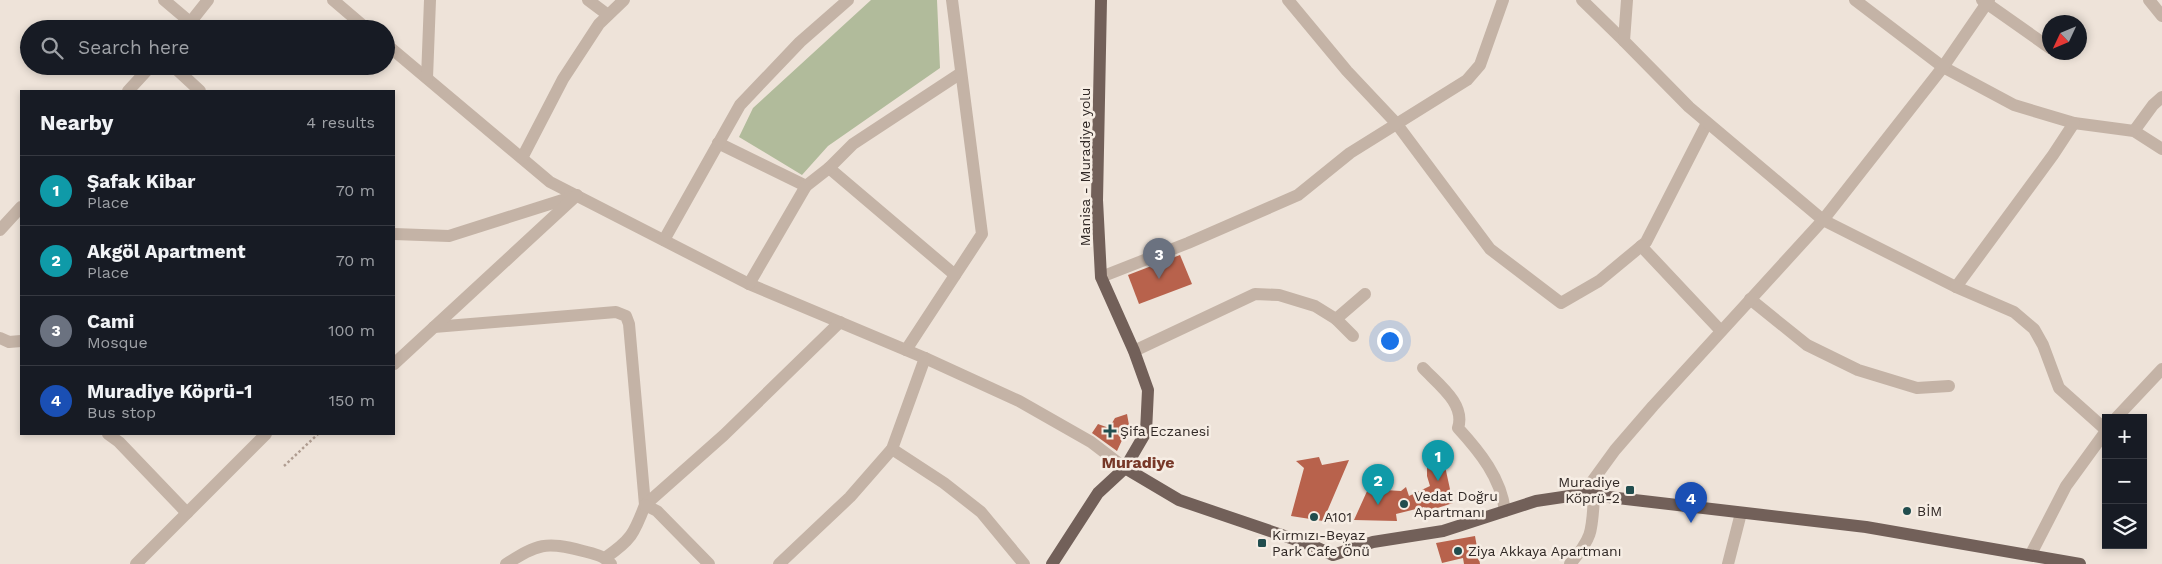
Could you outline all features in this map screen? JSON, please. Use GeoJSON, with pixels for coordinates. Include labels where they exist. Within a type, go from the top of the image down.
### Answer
{"type":"FeatureCollection","features":[{"type":"Feature","properties":{"kind":"main road","name":"Manisa - Muradiye yolu"},"geometry":{"type":"LineString","coordinates":[[1052,564],[1098,493],[1124,468],[1146,432],[1148,390],[1134,352],[1101,277],[1097,200],[1101,0]]}},
{"type":"Feature","properties":{"kind":"main road"},"geometry":{"type":"LineString","coordinates":[[1124,468],[1180,500],[1311,544],[1332,559],[1373,542],[1443,531],[1536,501],[1588,495],[1866,527],[2031,554],[2080,564]]}},
{"type":"Feature","properties":{"kind":"street"},"geometry":{"type":"LineString","coordinates":[[164,0],[183,20]]}},
{"type":"Feature","properties":{"kind":"street"},"geometry":{"type":"LineString","coordinates":[[192,20],[208,0]]}},
{"type":"Feature","properties":{"kind":"street"},"geometry":{"type":"LineString","coordinates":[[333,0],[357,20]]}},
{"type":"Feature","properties":{"kind":"street"},"geometry":{"type":"LineString","coordinates":[[427,78],[430,0]]}},
{"type":"Feature","properties":{"kind":"street"},"geometry":{"type":"LineString","coordinates":[[588,0],[608,15]]}},
{"type":"Feature","properties":{"kind":"street"},"geometry":{"type":"LineString","coordinates":[[522,158],[563,79],[599,24],[624,0]]}},
{"type":"Feature","properties":{"kind":"street"},"geometry":{"type":"LineString","coordinates":[[664,240],[740,105],[800,42],[848,0]]}},
{"type":"Feature","properties":{"kind":"street"},"geometry":{"type":"LineString","coordinates":[[906,350],[982,234],[952,0]]}},
{"type":"Feature","properties":{"kind":"street"},"geometry":{"type":"LineString","coordinates":[[1288,0],[1347,71],[1396,123],[1490,249],[1561,303],[1599,281],[1646,242],[1707,122]]}},
{"type":"Feature","properties":{"kind":"street"},"geometry":{"type":"LineString","coordinates":[[1101,277],[1188,243],[1298,195],[1350,153],[1467,80],[1480,65],[1503,0]]}},
{"type":"Feature","properties":{"kind":"street"},"geometry":{"type":"LineString","coordinates":[[1582,0],[1689,107],[1823,220],[1956,286],[2014,312],[2034,329],[2043,345],[2059,388],[2102,427]]}},
{"type":"Feature","properties":{"kind":"street"},"geometry":{"type":"LineString","coordinates":[[1624,41],[1627,0]]}},
{"type":"Feature","properties":{"kind":"street"},"geometry":{"type":"LineString","coordinates":[[1855,0],[1943,67],[2014,105],[2074,123],[2134,131],[2162,149]]}},
{"type":"Feature","properties":{"kind":"street"},"geometry":{"type":"LineString","coordinates":[[2148,0],[2162,16]]}},
{"type":"Feature","properties":{"kind":"street"},"geometry":{"type":"LineString","coordinates":[[1570,564],[1586,545],[1593,528],[1588,495],[1615,450],[1823,220],[1943,67],[1986,1],[2042,42]]}},
{"type":"Feature","properties":{"kind":"street"},"geometry":{"type":"LineString","coordinates":[[395,51],[550,182],[749,284],[925,358],[1019,401],[1092,442],[1124,468]]}},
{"type":"Feature","properties":{"kind":"street"},"geometry":{"type":"LineString","coordinates":[[749,284],[806,186],[830,168],[853,144],[961,73]]}},
{"type":"Feature","properties":{"kind":"street"},"geometry":{"type":"LineString","coordinates":[[129,90],[143,75]]}},
{"type":"Feature","properties":{"kind":"street"},"geometry":{"type":"LineString","coordinates":[[182,75],[199,90]]}},
{"type":"Feature","properties":{"kind":"street"},"geometry":{"type":"LineString","coordinates":[[2134,131],[2153,105],[2162,97]]}},
{"type":"Feature","properties":{"kind":"street"},"geometry":{"type":"LineString","coordinates":[[1956,286],[2053,155],[2074,123]]}},
{"type":"Feature","properties":{"kind":"street"},"geometry":{"type":"LineString","coordinates":[[718,143],[806,186]]}},
{"type":"Feature","properties":{"kind":"street"},"geometry":{"type":"LineString","coordinates":[[830,168],[955,275]]}},
{"type":"Feature","properties":{"kind":"street"},"geometry":{"type":"LineString","coordinates":[[395,234],[449,236],[577,195]]}},
{"type":"Feature","properties":{"kind":"street"},"geometry":{"type":"LineString","coordinates":[[395,363],[577,195]]}},
{"type":"Feature","properties":{"kind":"street"},"geometry":{"type":"LineString","coordinates":[[0,230],[20,208]]}},
{"type":"Feature","properties":{"kind":"street"},"geometry":{"type":"LineString","coordinates":[[1641,246],[1721,331]]}},
{"type":"Feature","properties":{"kind":"street"},"geometry":{"type":"LineString","coordinates":[[1134,352],[1255,294],[1279,295],[1315,306],[1336,319],[1353,336]]}},
{"type":"Feature","properties":{"kind":"street"},"geometry":{"type":"LineString","coordinates":[[1336,319],[1365,294]]}},
{"type":"Feature","properties":{"kind":"street"},"geometry":{"type":"LineString","coordinates":[[1750,299],[1807,345],[1858,370],[1917,388],[1949,386]]}},
{"type":"Feature","properties":{"kind":"street"},"geometry":{"type":"LineString","coordinates":[[434,327],[616,312],[626,316],[629,324],[645,505],[636,528],[625,544],[608,561],[557,544],[531,548],[506,564]]}},
{"type":"Feature","properties":{"kind":"street"},"geometry":{"type":"LineString","coordinates":[[645,505],[724,435],[840,322]]}},
{"type":"Feature","properties":{"kind":"street"},"geometry":{"type":"LineString","coordinates":[[0,338],[9,342],[20,343]]}},
{"type":"Feature","properties":{"kind":"street"},"geometry":{"type":"LineString","coordinates":[[779,564],[850,497],[892,449],[925,358]]}},
{"type":"Feature","properties":{"kind":"street"},"geometry":{"type":"LineString","coordinates":[[1423,368],[1459,410],[1461,418],[1458,428],[1479,451],[1503,494],[1505,511]]}},
{"type":"Feature","properties":{"kind":"street"},"geometry":{"type":"LineString","coordinates":[[2120,414],[2162,369]]}},
{"type":"Feature","properties":{"kind":"street"},"geometry":{"type":"LineString","coordinates":[[109,435],[119,442],[187,513]]}},
{"type":"Feature","properties":{"kind":"street"},"geometry":{"type":"LineString","coordinates":[[136,564],[265,435]]}},
{"type":"Feature","properties":{"kind":"street"},"geometry":{"type":"LineString","coordinates":[[2031,554],[2066,486],[2102,436]]}},
{"type":"Feature","properties":{"kind":"street"},"geometry":{"type":"LineString","coordinates":[[892,449],[944,483],[981,512],[1024,564]]}},
{"type":"Feature","properties":{"kind":"street"},"geometry":{"type":"LineString","coordinates":[[645,505],[657,511],[710,564]]}},
{"type":"Feature","properties":{"kind":"street"},"geometry":{"type":"LineString","coordinates":[[1728,564],[1741,513]]}},
{"type":"Feature","properties":{"kind":"path"},"geometry":{"type":"LineString","coordinates":[[284,466],[317,435]]}},
{"type":"Feature","properties":{"kind":"green space"},"geometry":{"type":"Polygon","coordinates":[[[871,0],[937,0],[940,68],[828,146],[802,175],[739,137],[753,108],[871,0]]]}},
{"type":"Feature","properties":{"kind":"building"},"geometry":{"type":"Polygon","coordinates":[[[1180,255],[1192,284],[1139,304],[1128,275],[1180,255]]]}},
{"type":"Feature","properties":{"kind":"building","name":"Şifa Eczanesi"},"geometry":{"type":"Polygon","coordinates":[[[1127,414],[1129,425],[1117,451],[1092,433],[1098,424],[1109,428],[1115,418],[1127,414]]]}},
{"type":"Feature","properties":{"kind":"building"},"geometry":{"type":"Polygon","coordinates":[[[1319,457],[1322,465],[1349,460],[1323,521],[1291,516],[1304,468],[1296,461],[1319,457]]]}},
{"type":"Feature","properties":{"kind":"building"},"geometry":{"type":"Polygon","coordinates":[[[1443,457],[1453,503],[1425,512],[1424,507],[1396,514],[1397,521],[1354,520],[1368,489],[1401,491],[1406,487],[1409,496],[1430,486],[1427,467],[1443,457]]]}},
{"type":"Feature","properties":{"kind":"building","name":"Ziya Akkaya Apartmanı"},"geometry":{"type":"Polygon","coordinates":[[[1475,536],[1480,564],[1464,564],[1463,558],[1442,563],[1436,543],[1475,536]]]}},
{"type":"Feature","properties":{"kind":"place","name":"Cami"},"geometry":{"type":"Point","coordinates":[1159,279]}},
{"type":"Feature","properties":{"kind":"place","name":"Şifa Eczanesi"},"geometry":{"type":"Point","coordinates":[1110,431]}},
{"type":"Feature","properties":{"kind":"place","name":"Şafak Kibar"},"geometry":{"type":"Point","coordinates":[1438,481]}},
{"type":"Feature","properties":{"kind":"place","name":"Muradiye Köprü-2"},"geometry":{"type":"Point","coordinates":[1630,490]}},
{"type":"Feature","properties":{"kind":"place","name":"Vedat Doğru Apartmanı"},"geometry":{"type":"Point","coordinates":[1404,504]}},
{"type":"Feature","properties":{"kind":"place","name":"Akgöl Apartment"},"geometry":{"type":"Point","coordinates":[1378,505]}},
{"type":"Feature","properties":{"kind":"place","name":"BİM"},"geometry":{"type":"Point","coordinates":[1907,511]}},
{"type":"Feature","properties":{"kind":"place","name":"A101"},"geometry":{"type":"Point","coordinates":[1314,517]}},
{"type":"Feature","properties":{"kind":"place","name":"Muradiye Köprü-1"},"geometry":{"type":"Point","coordinates":[1691,523]}},
{"type":"Feature","properties":{"kind":"place","name":"Kırmızı-Beyaz Park Cafe Önü"},"geometry":{"type":"Point","coordinates":[1262,543]}},
{"type":"Feature","properties":{"kind":"place","name":"Ziya Akkaya Apartmanı"},"geometry":{"type":"Point","coordinates":[1458,551]}},
{"type":"Feature","properties":{"kind":"district","name":"Muradiye"},"geometry":{"type":"Point","coordinates":[1138,462]}}]}
